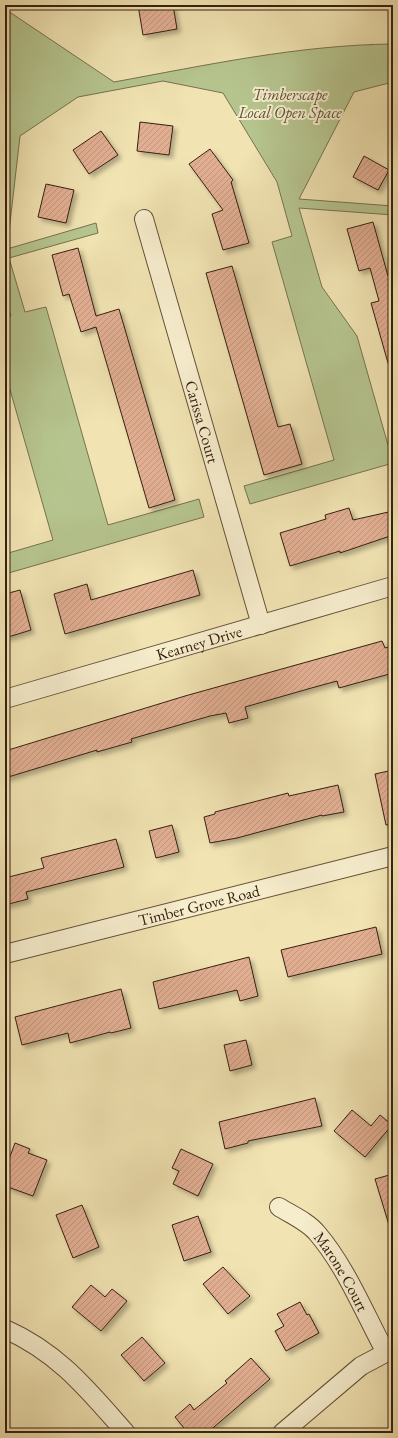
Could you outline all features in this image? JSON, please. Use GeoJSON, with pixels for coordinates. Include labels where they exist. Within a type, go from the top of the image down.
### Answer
{"type":"FeatureCollection","features":[{"type":"Feature","properties":{"kind":"street","name":"Carissa Court"},"geometry":{"type":"LineString","coordinates":[[144,219],[261,624]]}},
{"type":"Feature","properties":{"kind":"street","name":"Kearney Drive"},"geometry":{"type":"LineString","coordinates":[[5,698],[393,586]]}},
{"type":"Feature","properties":{"kind":"street","name":"Timber Grove Road"},"geometry":{"type":"LineString","coordinates":[[5,954],[393,856]]}},
{"type":"Feature","properties":{"kind":"street","name":"Marone Court"},"geometry":{"type":"LineString","coordinates":[[279,1207],[302,1220],[317,1232],[338,1261],[389,1350]]}},
{"type":"Feature","properties":{"kind":"street"},"geometry":{"type":"LineString","coordinates":[[5,1329],[25,1338],[56,1359],[78,1379],[126,1433]]}},
{"type":"Feature","properties":{"kind":"street"},"geometry":{"type":"LineString","coordinates":[[282,1433],[361,1366],[389,1350]]}},
{"type":"Feature","properties":{"kind":"green space","name":"Timberscape Local Open Space"},"geometry":{"type":"Polygon","coordinates":[[[5,9],[114,82],[288,52],[358,45],[393,44],[393,82],[354,92],[299,199],[393,206],[393,215],[299,208],[322,287],[357,336],[388,445],[393,443],[393,463],[250,504],[244,486],[334,460],[272,242],[292,236],[277,182],[223,93],[163,81],[78,97],[20,136],[7,249],[96,223],[98,233],[9,258],[25,312],[46,307],[108,525],[199,499],[204,517],[5,574],[5,554],[53,540],[5,372],[5,318],[11,316],[5,294],[5,9]]]}},
{"type":"Feature","properties":{"kind":"building"},"geometry":{"type":"Polygon","coordinates":[[[138,5],[173,5],[177,29],[143,35],[138,5]]]}},
{"type":"Feature","properties":{"kind":"building"},"geometry":{"type":"Polygon","coordinates":[[[140,122],[173,126],[169,155],[137,151],[140,122]]]}},
{"type":"Feature","properties":{"kind":"building"},"geometry":{"type":"Polygon","coordinates":[[[101,131],[118,155],[89,174],[73,150],[101,131]]]}},
{"type":"Feature","properties":{"kind":"building"},"geometry":{"type":"Polygon","coordinates":[[[210,149],[233,180],[231,182],[249,243],[223,250],[212,214],[223,210],[189,164],[210,149]]]}},
{"type":"Feature","properties":{"kind":"building"},"geometry":{"type":"Polygon","coordinates":[[[364,156],[389,170],[378,190],[353,177],[364,156]]]}},
{"type":"Feature","properties":{"kind":"building"},"geometry":{"type":"Polygon","coordinates":[[[46,184],[74,190],[66,223],[38,217],[46,184]]]}},
{"type":"Feature","properties":{"kind":"building"},"geometry":{"type":"Polygon","coordinates":[[[373,222],[388,276],[393,275],[393,362],[388,363],[371,303],[379,301],[370,268],[359,271],[347,229],[373,222]]]}},
{"type":"Feature","properties":{"kind":"building"},"geometry":{"type":"Polygon","coordinates":[[[78,248],[96,316],[119,309],[175,500],[149,508],[96,327],[81,332],[69,294],[63,296],[52,255],[78,248]]]}},
{"type":"Feature","properties":{"kind":"building"},"geometry":{"type":"Polygon","coordinates":[[[232,266],[278,427],[290,424],[302,464],[264,475],[206,273],[232,266]]]}},
{"type":"Feature","properties":{"kind":"building"},"geometry":{"type":"Polygon","coordinates":[[[349,508],[353,520],[393,511],[393,535],[340,553],[340,551],[290,566],[280,533],[326,519],[325,515],[349,508]]]}},
{"type":"Feature","properties":{"kind":"building"},"geometry":{"type":"Polygon","coordinates":[[[193,570],[200,595],[65,634],[54,594],[87,584],[91,600],[193,570]]]}},
{"type":"Feature","properties":{"kind":"building"},"geometry":{"type":"Polygon","coordinates":[[[20,590],[31,630],[5,638],[5,594],[20,590]]]}},
{"type":"Feature","properties":{"kind":"building"},"geometry":{"type":"Polygon","coordinates":[[[382,641],[385,648],[393,646],[393,673],[339,688],[337,681],[245,707],[248,718],[229,723],[226,713],[210,716],[131,739],[132,742],[97,752],[97,750],[5,778],[5,751],[185,696],[382,641]]]}},
{"type":"Feature","properties":{"kind":"building"},"geometry":{"type":"Polygon","coordinates":[[[393,770],[393,824],[386,825],[375,774],[393,770]]]}},
{"type":"Feature","properties":{"kind":"building"},"geometry":{"type":"Polygon","coordinates":[[[338,785],[344,812],[322,815],[237,838],[210,843],[204,817],[215,814],[215,812],[288,793],[289,796],[338,785]]]}},
{"type":"Feature","properties":{"kind":"building"},"geometry":{"type":"Polygon","coordinates":[[[172,825],[179,852],[156,858],[149,831],[172,825]]]}},
{"type":"Feature","properties":{"kind":"building"},"geometry":{"type":"Polygon","coordinates":[[[116,839],[124,867],[26,892],[28,899],[5,905],[5,878],[44,868],[41,858],[116,839]]]}},
{"type":"Feature","properties":{"kind":"building"},"geometry":{"type":"Polygon","coordinates":[[[376,927],[382,954],[288,977],[281,950],[376,927]]]}},
{"type":"Feature","properties":{"kind":"building"},"geometry":{"type":"Polygon","coordinates":[[[249,957],[258,996],[240,1001],[237,990],[159,1009],[153,982],[249,957]]]}},
{"type":"Feature","properties":{"kind":"building"},"geometry":{"type":"Polygon","coordinates":[[[121,989],[131,1028],[70,1043],[68,1033],[22,1045],[15,1017],[121,989]]]}},
{"type":"Feature","properties":{"kind":"building"},"geometry":{"type":"Polygon","coordinates":[[[246,1040],[252,1065],[230,1071],[224,1045],[246,1040]]]}},
{"type":"Feature","properties":{"kind":"building"},"geometry":{"type":"Polygon","coordinates":[[[315,1098],[322,1126],[248,1141],[248,1143],[225,1149],[219,1122],[315,1098]]]}},
{"type":"Feature","properties":{"kind":"building"},"geometry":{"type":"Polygon","coordinates":[[[352,1110],[371,1126],[380,1115],[392,1125],[365,1157],[334,1131],[352,1110]]]}},
{"type":"Feature","properties":{"kind":"building"},"geometry":{"type":"Polygon","coordinates":[[[15,1143],[30,1149],[28,1153],[47,1160],[33,1196],[5,1186],[5,1170],[15,1143]]]}},
{"type":"Feature","properties":{"kind":"building"},"geometry":{"type":"Polygon","coordinates":[[[181,1149],[213,1164],[198,1196],[173,1184],[179,1171],[172,1168],[181,1149]]]}},
{"type":"Feature","properties":{"kind":"building"},"geometry":{"type":"Polygon","coordinates":[[[393,1174],[393,1225],[389,1225],[375,1179],[393,1174]]]}},
{"type":"Feature","properties":{"kind":"building"},"geometry":{"type":"Polygon","coordinates":[[[82,1205],[99,1247],[73,1258],[56,1215],[82,1205]]]}},
{"type":"Feature","properties":{"kind":"building"},"geometry":{"type":"Polygon","coordinates":[[[198,1216],[211,1252],[184,1261],[172,1225],[198,1216]]]}},
{"type":"Feature","properties":{"kind":"building"},"geometry":{"type":"Polygon","coordinates":[[[223,1267],[250,1296],[228,1314],[203,1284],[223,1267]]]}},
{"type":"Feature","properties":{"kind":"building"},"geometry":{"type":"Polygon","coordinates":[[[91,1285],[105,1297],[112,1289],[127,1301],[101,1331],[72,1307],[91,1285]]]}},
{"type":"Feature","properties":{"kind":"building"},"geometry":{"type":"Polygon","coordinates":[[[300,1302],[307,1315],[309,1314],[319,1333],[286,1351],[275,1331],[284,1326],[277,1314],[300,1302]]]}},
{"type":"Feature","properties":{"kind":"building"},"geometry":{"type":"Polygon","coordinates":[[[142,1337],[165,1363],[144,1381],[121,1355],[142,1337]]]}},
{"type":"Feature","properties":{"kind":"building"},"geometry":{"type":"Polygon","coordinates":[[[251,1358],[270,1379],[207,1433],[188,1433],[175,1417],[190,1404],[194,1410],[227,1383],[225,1381],[251,1358]]]}}]}
